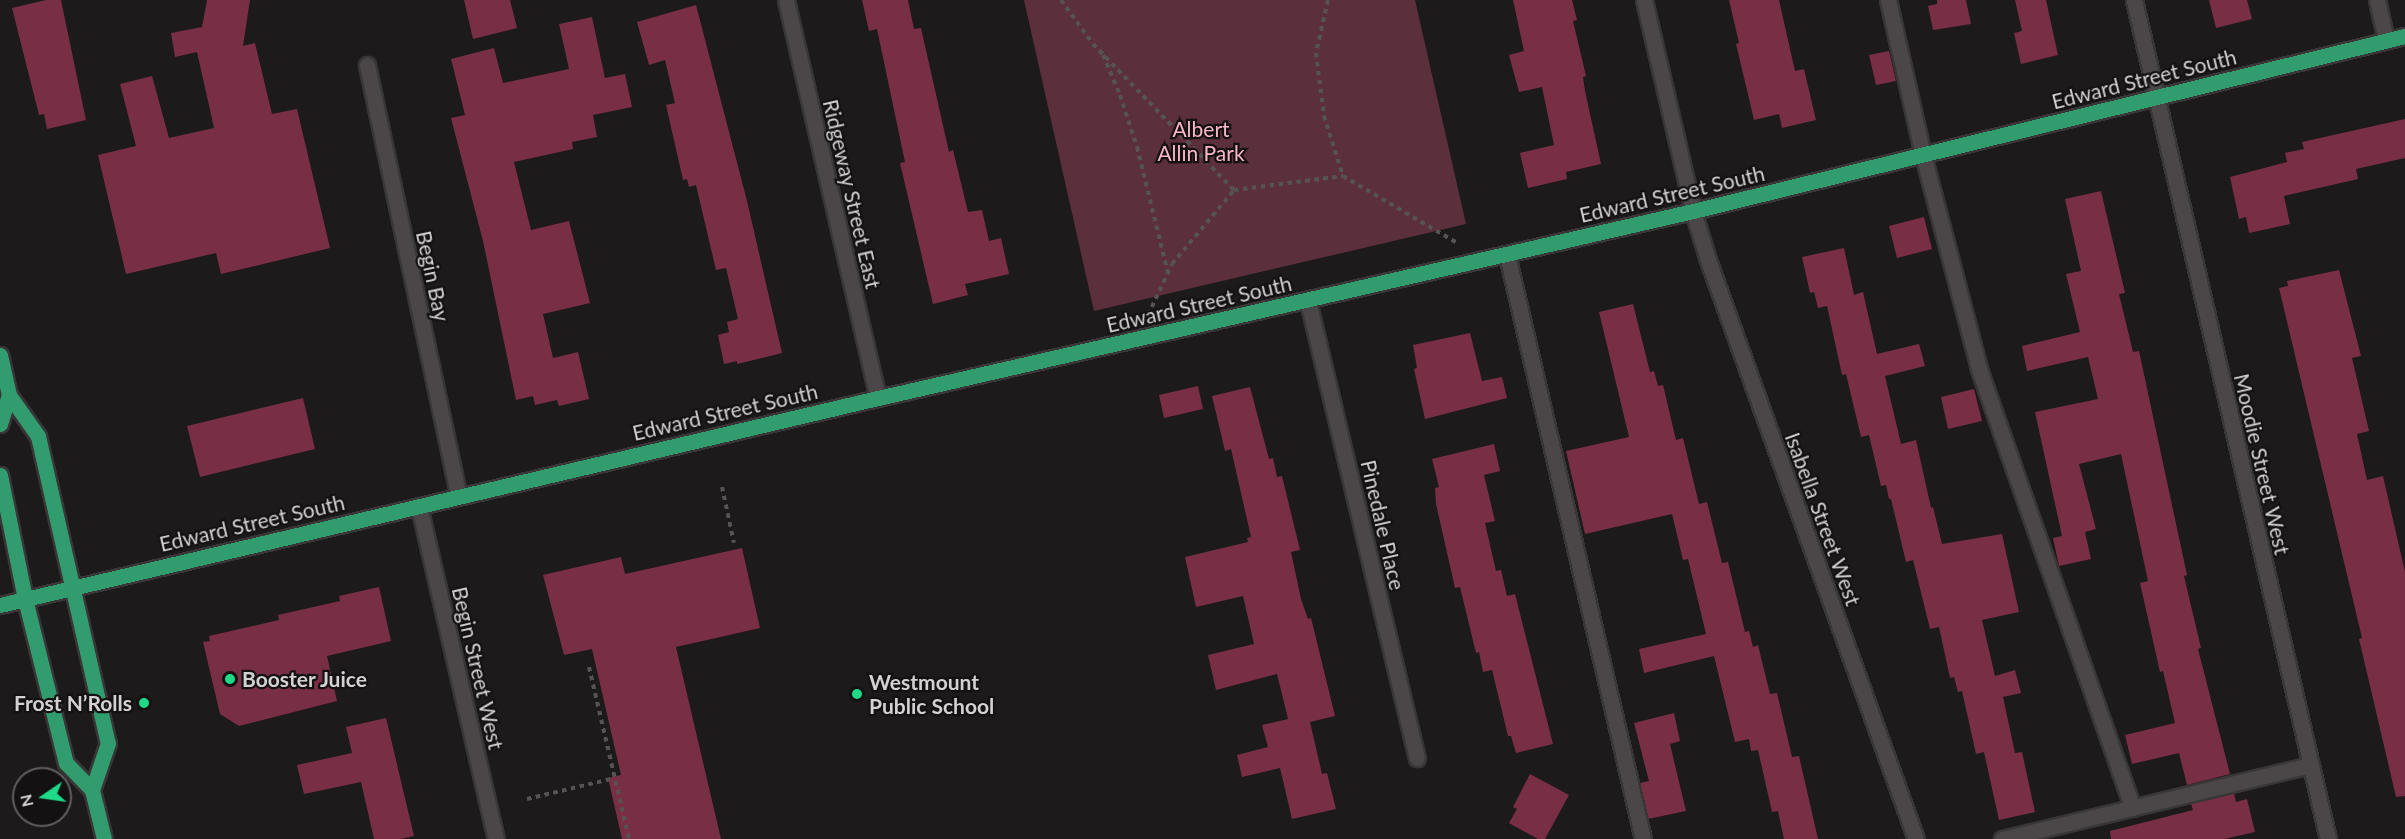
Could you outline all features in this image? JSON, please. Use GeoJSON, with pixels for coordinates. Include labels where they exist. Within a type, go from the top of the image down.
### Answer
{"type":"FeatureCollection","features":[{"type":"Feature","properties":{"kind":"main road","name":"Edward Street South"},"geometry":{"type":"LineString","coordinates":[[0,605],[878,398],[1486,260],[2405,36]]}},
{"type":"Feature","properties":{"kind":"main road"},"geometry":{"type":"LineString","coordinates":[[0,354],[9,395],[38,436],[108,743],[92,790]]}},
{"type":"Feature","properties":{"kind":"main road"},"geometry":{"type":"LineString","coordinates":[[0,424],[9,395]]}},
{"type":"Feature","properties":{"kind":"main road"},"geometry":{"type":"LineString","coordinates":[[0,475],[25,599],[66,763],[92,790],[104,839]]}},
{"type":"Feature","properties":{"kind":"street","name":"Ridgeway Street East"},"geometry":{"type":"LineString","coordinates":[[786,0],[878,398]]}},
{"type":"Feature","properties":{"kind":"street","name":"Isabella Street West"},"geometry":{"type":"LineString","coordinates":[[1644,0],[1693,211],[1803,529],[1916,839]]}},
{"type":"Feature","properties":{"kind":"street"},"geometry":{"type":"LineString","coordinates":[[1888,0],[1923,155],[1979,369],[2133,808]]}},
{"type":"Feature","properties":{"kind":"street","name":"Moodie Street West"},"geometry":{"type":"LineString","coordinates":[[2134,0],[2328,839]]}},
{"type":"Feature","properties":{"kind":"street"},"geometry":{"type":"LineString","coordinates":[[2377,0],[2386,40]]}},
{"type":"Feature","properties":{"kind":"street","name":"Begin Bay"},"geometry":{"type":"LineString","coordinates":[[367,65],[459,496]]}},
{"type":"Feature","properties":{"kind":"street"},"geometry":{"type":"LineString","coordinates":[[1507,255],[1643,839]]}},
{"type":"Feature","properties":{"kind":"street","name":"Pinedale Place"},"geometry":{"type":"LineString","coordinates":[[1308,301],[1417,758]]}},
{"type":"Feature","properties":{"kind":"street","name":"Begin Street West"},"geometry":{"type":"LineString","coordinates":[[419,506],[496,839]]}},
{"type":"Feature","properties":{"kind":"street"},"geometry":{"type":"LineString","coordinates":[[2002,839],[2310,765]]}},
{"type":"Feature","properties":{"kind":"path"},"geometry":{"type":"LineString","coordinates":[[1061,0],[1102,52],[1170,126],[1234,190]]}},
{"type":"Feature","properties":{"kind":"path"},"geometry":{"type":"LineString","coordinates":[[1328,0],[1316,53],[1324,116],[1343,176]]}},
{"type":"Feature","properties":{"kind":"path"},"geometry":{"type":"LineString","coordinates":[[1102,52],[1120,95],[1137,147],[1168,273]]}},
{"type":"Feature","properties":{"kind":"path"},"geometry":{"type":"LineString","coordinates":[[1136,339],[1172,264],[1234,190],[1343,176],[1486,260]]}},
{"type":"Feature","properties":{"kind":"path"},"geometry":{"type":"LineString","coordinates":[[722,487],[735,543]]}},
{"type":"Feature","properties":{"kind":"path"},"geometry":{"type":"LineString","coordinates":[[589,667],[629,839]]}},
{"type":"Feature","properties":{"kind":"path"},"geometry":{"type":"LineString","coordinates":[[527,799],[615,778]]}},
{"type":"Feature","properties":{"kind":"green space","name":"Albert Allin Park"},"geometry":{"type":"Polygon","coordinates":[[[1024,0],[1415,0],[1466,224],[1094,311],[1024,0]]]}},
{"type":"Feature","properties":{"kind":"building"},"geometry":{"type":"Polygon","coordinates":[[[46,0],[61,0],[86,120],[47,129],[44,114],[39,115],[12,8],[46,0]]]}},
{"type":"Feature","properties":{"kind":"building"},"geometry":{"type":"Polygon","coordinates":[[[207,0],[250,0],[243,46],[255,43],[272,114],[297,109],[330,248],[221,274],[216,253],[126,274],[98,155],[136,146],[120,84],[152,76],[169,138],[214,128],[197,52],[175,57],[171,33],[202,27],[207,0]]]}},
{"type":"Feature","properties":{"kind":"building"},"geometry":{"type":"Polygon","coordinates":[[[464,0],[510,0],[517,28],[473,39],[464,0]]]}},
{"type":"Feature","properties":{"kind":"building"},"geometry":{"type":"Polygon","coordinates":[[[862,0],[908,0],[914,29],[921,28],[949,152],[953,150],[968,212],[982,210],[989,241],[1001,238],[1009,274],[965,284],[968,295],[933,304],[900,163],[905,162],[877,29],[869,31],[862,0]]]}},
{"type":"Feature","properties":{"kind":"building"},"geometry":{"type":"Polygon","coordinates":[[[1513,0],[1572,0],[1577,20],[1573,21],[1586,76],[1583,77],[1585,91],[1601,164],[1566,172],[1567,179],[1528,188],[1520,153],[1554,145],[1542,87],[1519,92],[1509,55],[1524,51],[1513,0]]]}},
{"type":"Feature","properties":{"kind":"building"},"geometry":{"type":"Polygon","coordinates":[[[1729,0],[1779,0],[1795,71],[1804,69],[1816,120],[1782,128],[1779,114],[1754,120],[1736,44],[1739,43],[1729,0]]]}},
{"type":"Feature","properties":{"kind":"building"},"geometry":{"type":"Polygon","coordinates":[[[1937,0],[1966,0],[1971,24],[1933,30],[1928,6],[1937,4],[1937,0]]]}},
{"type":"Feature","properties":{"kind":"building"},"geometry":{"type":"Polygon","coordinates":[[[2015,0],[2046,0],[2058,55],[2021,64],[2014,33],[2022,31],[2015,0]]]}},
{"type":"Feature","properties":{"kind":"building"},"geometry":{"type":"Polygon","coordinates":[[[2209,0],[2247,0],[2252,19],[2216,28],[2209,0]]]}},
{"type":"Feature","properties":{"kind":"building"},"geometry":{"type":"Polygon","coordinates":[[[696,5],[747,201],[782,353],[737,364],[737,361],[724,364],[718,335],[729,332],[727,322],[738,319],[726,268],[716,270],[696,185],[689,187],[687,179],[683,180],[666,105],[675,103],[665,60],[649,65],[637,22],[696,5]]]}},
{"type":"Feature","properties":{"kind":"building"},"geometry":{"type":"Polygon","coordinates":[[[592,17],[605,78],[625,74],[632,107],[593,115],[597,137],[572,142],[573,149],[514,162],[531,230],[569,221],[590,303],[543,314],[553,358],[578,352],[589,399],[559,406],[557,400],[535,405],[533,396],[516,400],[483,241],[451,118],[465,115],[451,59],[494,48],[503,83],[569,69],[559,24],[592,17]]]}},
{"type":"Feature","properties":{"kind":"building"},"geometry":{"type":"Polygon","coordinates":[[[1889,51],[1896,81],[1876,85],[1869,55],[1889,51]]]}},
{"type":"Feature","properties":{"kind":"building"},"geometry":{"type":"Polygon","coordinates":[[[2405,119],[2405,158],[2356,169],[2358,179],[2284,196],[2290,224],[2249,233],[2246,217],[2239,219],[2230,177],[2287,162],[2285,153],[2304,149],[2302,142],[2405,119]]]}},
{"type":"Feature","properties":{"kind":"building"},"geometry":{"type":"Polygon","coordinates":[[[2101,191],[2125,293],[2119,294],[2133,352],[2139,351],[2187,575],[2184,576],[2201,648],[2198,649],[2230,774],[2187,785],[2179,753],[2132,764],[2125,735],[2175,723],[2163,671],[2160,672],[2140,583],[2148,581],[2121,454],[2079,464],[2096,529],[2085,532],[2091,559],[2059,566],[2053,538],[2062,536],[2035,412],[2098,399],[2088,357],[2027,371],[2022,346],[2080,332],[2066,274],[2081,271],[2065,199],[2101,191]]]}},
{"type":"Feature","properties":{"kind":"building"},"geometry":{"type":"Polygon","coordinates":[[[1924,217],[1932,249],[1897,258],[1889,226],[1924,217]]]}},
{"type":"Feature","properties":{"kind":"building"},"geometry":{"type":"Polygon","coordinates":[[[1844,248],[1854,295],[1863,292],[1877,354],[1919,344],[1925,366],[1885,376],[1901,444],[1916,440],[1931,508],[1933,507],[1942,544],[2002,534],[2019,612],[1982,620],[1995,676],[2015,670],[2021,693],[2003,697],[2015,753],[2022,752],[2035,812],[1999,820],[1984,752],[1976,754],[1962,691],[1958,692],[1954,677],[1950,678],[1939,627],[1930,629],[1913,560],[1906,562],[1891,499],[1889,499],[1886,485],[1881,486],[1869,435],[1861,437],[1846,374],[1842,375],[1827,306],[1818,308],[1814,292],[1810,293],[1802,257],[1844,248]]]}},
{"type":"Feature","properties":{"kind":"building"},"geometry":{"type":"Polygon","coordinates":[[[2339,270],[2361,356],[2352,358],[2369,431],[2357,434],[2367,480],[2383,476],[2405,572],[2405,796],[2396,797],[2359,639],[2362,638],[2279,288],[2288,286],[2287,281],[2339,270]]]}},
{"type":"Feature","properties":{"kind":"building"},"geometry":{"type":"Polygon","coordinates":[[[1633,304],[1650,372],[1654,371],[1658,386],[1663,385],[1676,440],[1683,438],[1699,504],[1707,502],[1722,563],[1728,562],[1745,632],[1749,631],[1753,647],[1758,645],[1770,694],[1777,693],[1792,757],[1799,756],[1818,839],[1784,839],[1778,811],[1772,812],[1758,750],[1751,751],[1749,739],[1735,742],[1714,656],[1644,673],[1639,649],[1706,634],[1688,559],[1683,560],[1672,514],[1585,534],[1566,451],[1629,437],[1599,312],[1633,304]]]}},
{"type":"Feature","properties":{"kind":"building"},"geometry":{"type":"Polygon","coordinates":[[[1470,333],[1482,381],[1502,377],[1507,398],[1425,419],[1414,369],[1417,368],[1413,345],[1470,333]]]}},
{"type":"Feature","properties":{"kind":"building"},"geometry":{"type":"Polygon","coordinates":[[[1198,386],[1203,409],[1164,418],[1159,395],[1198,386]]]}},
{"type":"Feature","properties":{"kind":"building"},"geometry":{"type":"Polygon","coordinates":[[[1250,387],[1269,459],[1273,458],[1277,477],[1282,476],[1300,550],[1291,552],[1301,599],[1308,619],[1311,618],[1335,716],[1310,722],[1322,774],[1327,773],[1336,809],[1292,819],[1280,768],[1242,777],[1237,755],[1268,747],[1262,725],[1288,719],[1277,674],[1216,690],[1208,655],[1254,644],[1243,596],[1196,607],[1185,557],[1248,542],[1247,538],[1251,537],[1231,449],[1225,451],[1212,396],[1250,387]]]}},
{"type":"Feature","properties":{"kind":"building"},"geometry":{"type":"Polygon","coordinates":[[[1974,389],[1982,421],[1948,429],[1941,397],[1974,389]]]}},
{"type":"Feature","properties":{"kind":"building"},"geometry":{"type":"Polygon","coordinates":[[[303,398],[315,449],[200,477],[187,426],[303,398]]]}},
{"type":"Feature","properties":{"kind":"building"},"geometry":{"type":"Polygon","coordinates":[[[1494,444],[1500,471],[1484,475],[1495,521],[1485,523],[1496,571],[1501,570],[1507,596],[1515,594],[1553,744],[1516,753],[1511,736],[1508,736],[1492,670],[1483,672],[1460,587],[1455,588],[1436,504],[1435,488],[1439,487],[1432,459],[1494,444]]]}},
{"type":"Feature","properties":{"kind":"building"},"geometry":{"type":"Polygon","coordinates":[[[742,548],[760,628],[676,647],[721,839],[622,839],[608,778],[621,775],[592,649],[564,655],[543,575],[621,557],[625,574],[742,548]]]}},
{"type":"Feature","properties":{"kind":"building"},"geometry":{"type":"Polygon","coordinates":[[[379,587],[391,641],[327,656],[337,701],[239,726],[220,714],[203,642],[210,641],[209,636],[279,620],[278,615],[340,601],[339,596],[379,587]]]}},
{"type":"Feature","properties":{"kind":"building"},"geometry":{"type":"Polygon","coordinates":[[[1674,713],[1680,741],[1670,744],[1686,811],[1648,819],[1640,783],[1649,781],[1634,723],[1674,713]]]}},
{"type":"Feature","properties":{"kind":"building"},"geometry":{"type":"Polygon","coordinates":[[[386,718],[414,836],[400,839],[374,839],[361,782],[304,794],[297,765],[352,753],[346,727],[386,718]]]}},
{"type":"Feature","properties":{"kind":"building"},"geometry":{"type":"Polygon","coordinates":[[[1530,774],[1569,795],[1545,839],[1538,839],[1509,823],[1517,809],[1513,807],[1530,774]]]}},
{"type":"Feature","properties":{"kind":"building"},"geometry":{"type":"Polygon","coordinates":[[[2234,793],[2236,802],[2247,799],[2255,832],[2224,839],[2111,839],[2110,831],[2193,810],[2191,804],[2234,793]]]}},
{"type":"Feature","properties":{"kind":"place","name":"Booster Juice"},"geometry":{"type":"Point","coordinates":[230,679]}},
{"type":"Feature","properties":{"kind":"place","name":"Westmount Public School"},"geometry":{"type":"Point","coordinates":[857,694]}},
{"type":"Feature","properties":{"kind":"place","name":"Frost N’Rolls"},"geometry":{"type":"Point","coordinates":[144,703]}}]}
